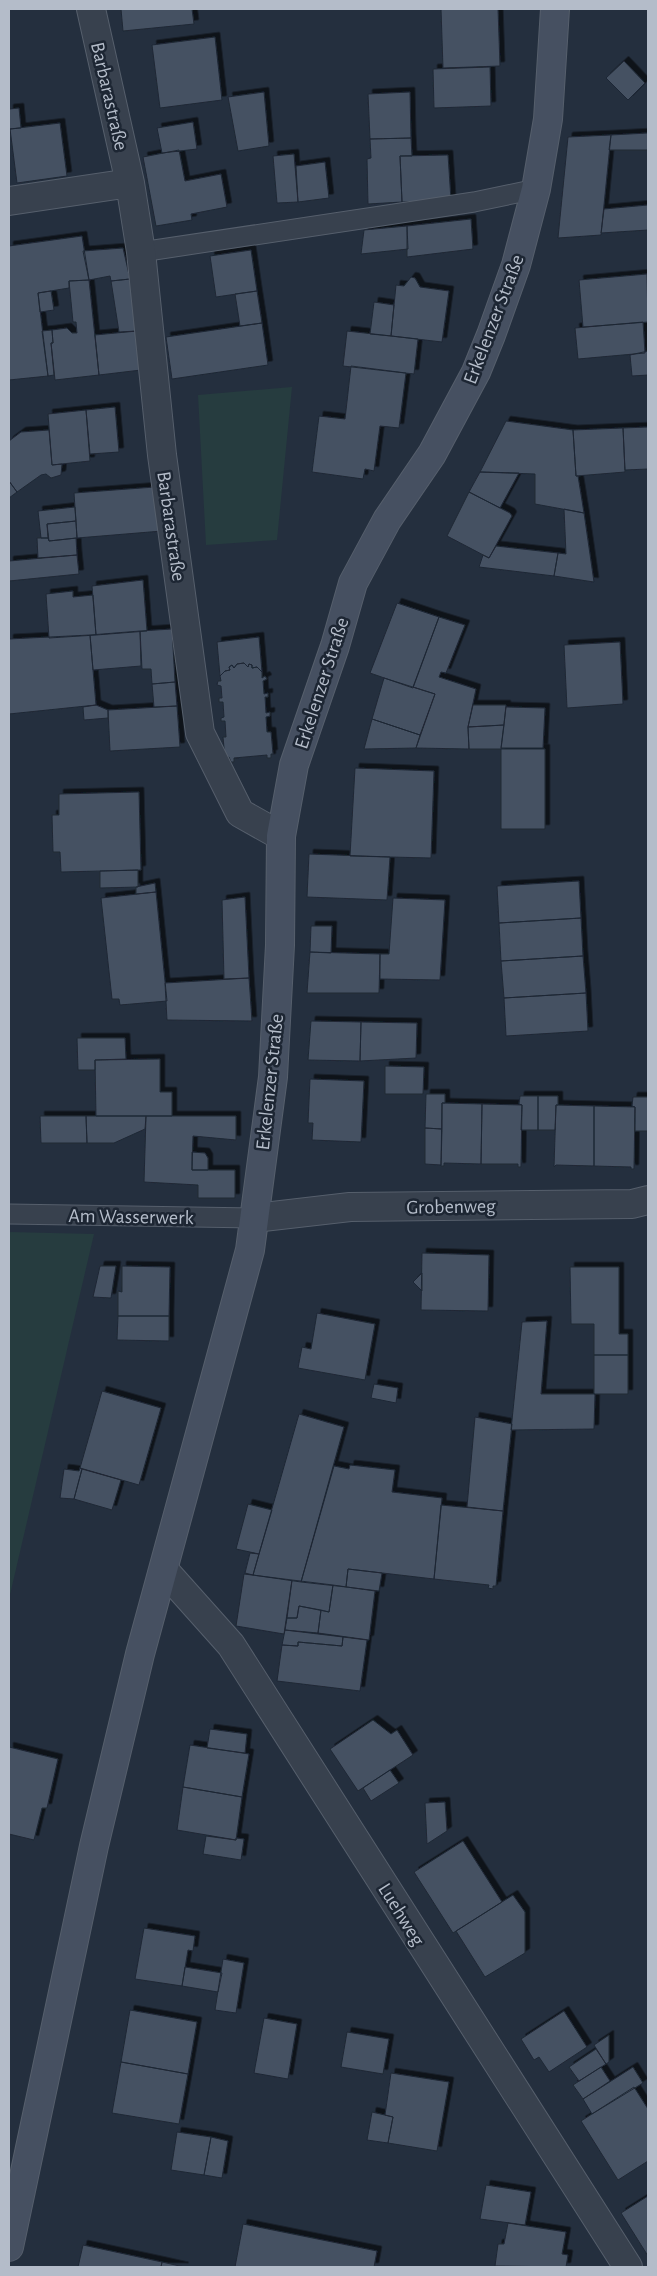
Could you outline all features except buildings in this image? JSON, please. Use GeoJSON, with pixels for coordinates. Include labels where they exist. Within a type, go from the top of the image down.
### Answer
{"type":"FeatureCollection","features":[{"type":"Feature","properties":{"kind":"main road","name":"Erkelenzer Straße"},"geometry":{"type":"LineString","coordinates":[[9,2247],[94,1846],[140,1654],[250,1250],[274,1077],[280,945],[281,836],[294,765],[335,646],[353,583],[387,520],[432,454],[476,372],[516,265],[536,189],[548,119],[555,9]]}},
{"type":"Feature","properties":{"kind":"street","name":"Barbarastraße"},"geometry":{"type":"LineString","coordinates":[[90,9],[130,184],[141,252],[162,455],[200,733],[240,813],[281,836]]}},
{"type":"Feature","properties":{"kind":"street"},"geometry":{"type":"LineString","coordinates":[[9,201],[130,184]]}},
{"type":"Feature","properties":{"kind":"street","name":"Grobenweg"},"geometry":{"type":"LineString","coordinates":[[254,1218],[350,1207],[632,1204],[648,1200]]}},
{"type":"Feature","properties":{"kind":"street","name":"Luehweg"},"geometry":{"type":"LineString","coordinates":[[164,1570],[231,1645],[628,2267]]}},
{"type":"Feature","properties":{"kind":"lane"},"geometry":{"type":"LineString","coordinates":[[141,252],[474,202],[536,189]]}},
{"type":"Feature","properties":{"kind":"lane","name":"Am Wasserwerk"},"geometry":{"type":"LineString","coordinates":[[9,1214],[254,1218]]}},
{"type":"Feature","properties":{"kind":"green space"},"geometry":{"type":"Polygon","coordinates":[[[292,387],[277,540],[206,545],[198,395],[292,387]]]}},
{"type":"Feature","properties":{"kind":"green space"},"geometry":{"type":"Polygon","coordinates":[[[9,1232],[94,1234],[9,1599],[9,1232]]]}}]}
